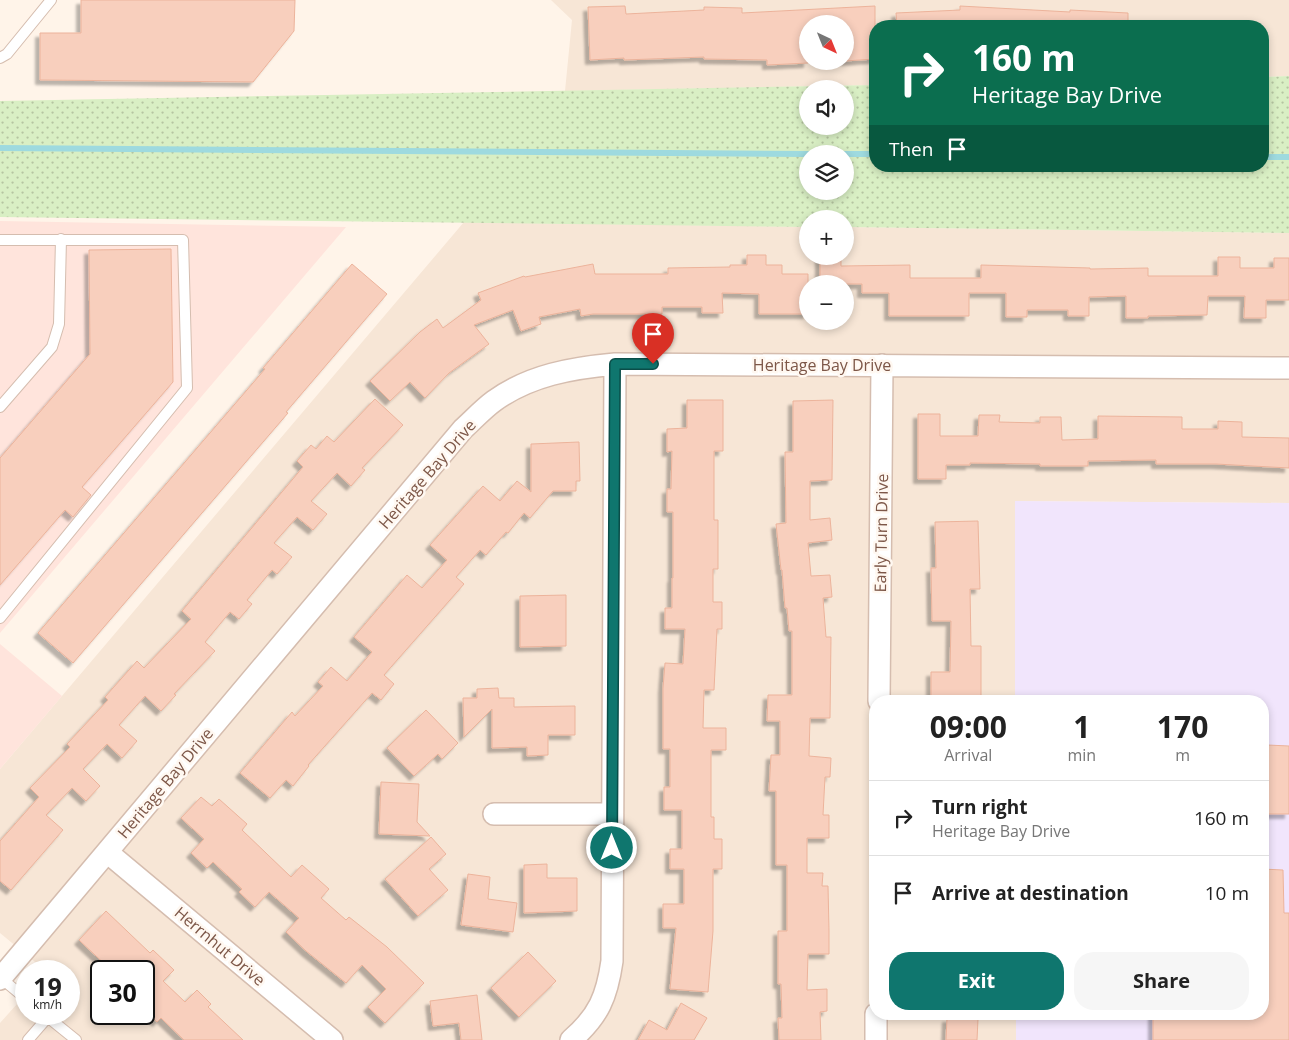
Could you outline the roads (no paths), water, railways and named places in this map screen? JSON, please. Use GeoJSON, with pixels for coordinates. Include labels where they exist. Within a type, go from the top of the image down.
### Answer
{"type":"FeatureCollection","features":[{"type":"Feature","properties":{"kind":"street","name":"Heritage Bay Drive"},"geometry":{"type":"LineString","coordinates":[[1,979],[463,430],[494,401],[517,388],[548,375],[574,368],[615,364],[1289,368]]}},
{"type":"Feature","properties":{"kind":"street"},"geometry":{"type":"LineString","coordinates":[[571,1040],[602,1005],[609,986],[612,961],[615,364]]}},
{"type":"Feature","properties":{"kind":"street","name":"Early Turn Drive"},"geometry":{"type":"LineString","coordinates":[[879,695],[882,365]]}},
{"type":"Feature","properties":{"kind":"street"},"geometry":{"type":"LineString","coordinates":[[494,814],[612,814]]}},
{"type":"Feature","properties":{"kind":"street","name":"Herrnhut Drive"},"geometry":{"type":"LineString","coordinates":[[107,852],[332,1040]]}},
{"type":"Feature","properties":{"kind":"street"},"geometry":{"type":"LineString","coordinates":[[876,1020],[876,1040]]}},
{"type":"Feature","properties":{"kind":"lane"},"geometry":{"type":"LineString","coordinates":[[0,58],[7,54],[51,0]]}},
{"type":"Feature","properties":{"kind":"lane"},"geometry":{"type":"LineString","coordinates":[[0,407],[52,347],[59,324],[61,239]]}},
{"type":"Feature","properties":{"kind":"lane"},"geometry":{"type":"LineString","coordinates":[[0,240],[183,240],[188,388],[0,618]]}},
{"type":"Feature","properties":{"kind":"lane"},"geometry":{"type":"LineString","coordinates":[[1,979],[15,990]]}},
{"type":"Feature","properties":{"kind":"lane"},"geometry":{"type":"LineString","coordinates":[[28,1040],[39,1025]]}},
{"type":"Feature","properties":{"kind":"lane"},"geometry":{"type":"LineString","coordinates":[[58,1025],[76,1040]]}},
{"type":"Feature","properties":{"kind":"waterway"},"geometry":{"type":"LineString","coordinates":[[0,148],[799,154]]}},
{"type":"Feature","properties":{"kind":"waterway"},"geometry":{"type":"LineString","coordinates":[[854,154],[869,154]]}},
{"type":"Feature","properties":{"kind":"waterway"},"geometry":{"type":"LineString","coordinates":[[1269,157],[1289,157]]}}]}
